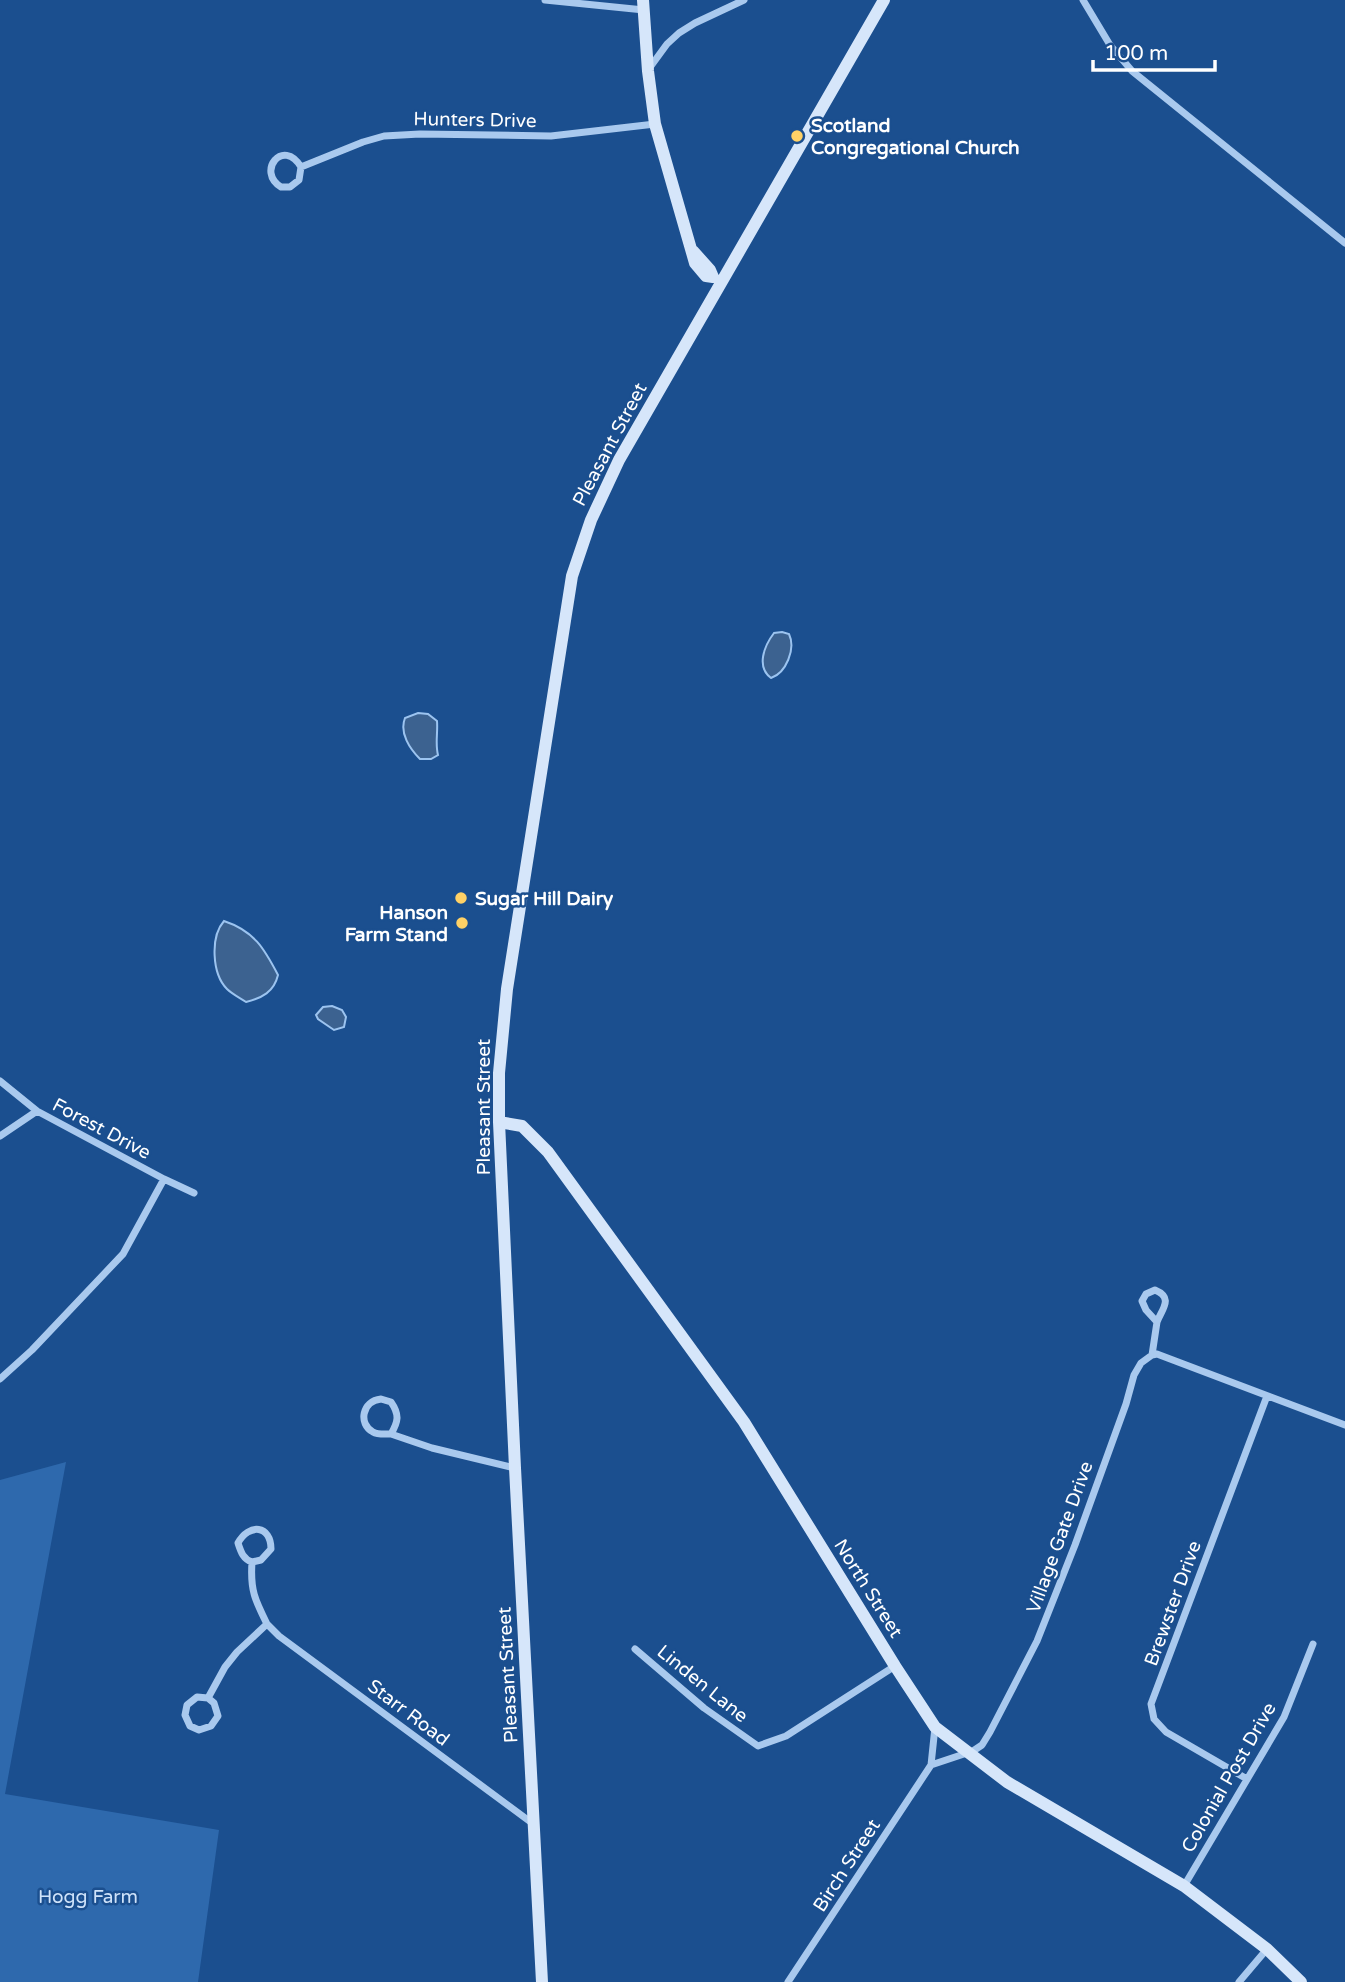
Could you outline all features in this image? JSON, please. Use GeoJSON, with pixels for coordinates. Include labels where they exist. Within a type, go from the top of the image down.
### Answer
{"type":"FeatureCollection","features":[{"type":"Feature","properties":{"kind":"main road","name":"Pleasant Street"},"geometry":{"type":"LineString","coordinates":[[542,1982],[515,1468],[499,1073],[506,989],[572,576],[591,520],[619,460],[717,280],[884,0]]}},
{"type":"Feature","properties":{"kind":"main road"},"geometry":{"type":"LineString","coordinates":[[644,5],[655,124],[693,258],[706,276],[717,280]]}},
{"type":"Feature","properties":{"kind":"main road","name":"North Street"},"geometry":{"type":"LineString","coordinates":[[499,1122],[522,1126],[548,1152],[744,1422],[935,1727],[1007,1782],[1184,1886],[1267,1949],[1301,1982]]}},
{"type":"Feature","properties":{"kind":"street"},"geometry":{"type":"LineString","coordinates":[[545,0],[644,5]]}},
{"type":"Feature","properties":{"kind":"street"},"geometry":{"type":"LineString","coordinates":[[648,71],[667,44],[685,28],[744,0]]}},
{"type":"Feature","properties":{"kind":"street"},"geometry":{"type":"LineString","coordinates":[[1083,0],[1110,45],[1132,71],[1345,243]]}},
{"type":"Feature","properties":{"kind":"street","name":"Hunters Drive"},"geometry":{"type":"LineString","coordinates":[[301,167],[384,136],[551,136],[655,124]]}},
{"type":"Feature","properties":{"kind":"street","name":"Hunters Drive"},"geometry":{"type":"LineString","coordinates":[[280,156],[294,157],[301,167],[299,180],[290,187],[281,187],[272,179],[272,163],[280,156]]}},
{"type":"Feature","properties":{"kind":"street","name":"Forest Drive"},"geometry":{"type":"LineString","coordinates":[[0,1081],[37,1111],[164,1180],[194,1193]]}},
{"type":"Feature","properties":{"kind":"street"},"geometry":{"type":"LineString","coordinates":[[0,1136],[37,1111]]}},
{"type":"Feature","properties":{"kind":"street"},"geometry":{"type":"LineString","coordinates":[[0,1379],[32,1350],[123,1254],[164,1180]]}},
{"type":"Feature","properties":{"kind":"street","name":"Village Gate Drive"},"geometry":{"type":"LineString","coordinates":[[968,1754],[986,1739],[1037,1641],[1126,1404],[1134,1375],[1141,1363],[1152,1355],[1157,1322]]}},
{"type":"Feature","properties":{"kind":"street"},"geometry":{"type":"LineString","coordinates":[[1152,1355],[1157,1354],[1345,1425]]}},
{"type":"Feature","properties":{"kind":"street","name":"Brewster Drive"},"geometry":{"type":"LineString","coordinates":[[1247,1779],[1166,1732],[1154,1719],[1151,1704],[1267,1396]]}},
{"type":"Feature","properties":{"kind":"street"},"geometry":{"type":"LineString","coordinates":[[391,1434],[398,1423],[395,1408],[388,1401],[373,1400],[365,1409],[364,1417],[366,1424],[376,1434],[391,1434],[432,1448],[515,1468]]}},
{"type":"Feature","properties":{"kind":"street"},"geometry":{"type":"LineString","coordinates":[[254,1528],[268,1535],[271,1549],[261,1560],[252,1562],[246,1560],[238,1543],[243,1534],[254,1528]]}},
{"type":"Feature","properties":{"kind":"street"},"geometry":{"type":"LineString","coordinates":[[208,1698],[225,1667],[267,1624],[251,1584],[252,1562]]}},
{"type":"Feature","properties":{"kind":"street","name":"Starr Road"},"geometry":{"type":"LineString","coordinates":[[267,1624],[279,1636],[534,1824]]}},
{"type":"Feature","properties":{"kind":"street","name":"Colonial Post Drive"},"geometry":{"type":"LineString","coordinates":[[1184,1886],[1284,1717],[1313,1644]]}},
{"type":"Feature","properties":{"kind":"street","name":"Linden Lane"},"geometry":{"type":"LineString","coordinates":[[635,1649],[704,1708],[758,1746],[786,1736],[895,1666]]}},
{"type":"Feature","properties":{"kind":"street"},"geometry":{"type":"LineString","coordinates":[[197,1697],[208,1698],[214,1703],[218,1716],[211,1726],[199,1730],[190,1726],[185,1715],[187,1704],[197,1697]]}},
{"type":"Feature","properties":{"kind":"street","name":"Birch Street"},"geometry":{"type":"LineString","coordinates":[[788,1982],[931,1765],[935,1727]]}},
{"type":"Feature","properties":{"kind":"street"},"geometry":{"type":"LineString","coordinates":[[931,1765],[968,1754]]}},
{"type":"Feature","properties":{"kind":"street"},"geometry":{"type":"LineString","coordinates":[[1239,1982],[1267,1949]]}},
{"type":"Feature","properties":{"kind":"green space","name":"Hogg Farm"},"geometry":{"type":"Polygon","coordinates":[[[66,1462],[5,1794],[219,1830],[198,1982],[0,1982],[0,1480],[66,1462]]]}},
{"type":"Feature","properties":{"kind":"shaded area"},"geometry":{"type":"Polygon","coordinates":[[[774,633],[789,634],[790,653],[785,666],[771,678],[764,668],[763,656],[774,633]]]}},
{"type":"Feature","properties":{"kind":"shaded area"},"geometry":{"type":"Polygon","coordinates":[[[418,713],[428,714],[437,721],[438,755],[431,759],[420,759],[404,735],[405,718],[418,713]]]}},
{"type":"Feature","properties":{"kind":"shaded area"},"geometry":{"type":"Polygon","coordinates":[[[224,921],[251,935],[278,975],[267,993],[246,1002],[227,989],[218,974],[216,936],[224,921]]]}},
{"type":"Feature","properties":{"kind":"shaded area"},"geometry":{"type":"Polygon","coordinates":[[[332,1006],[342,1010],[346,1017],[344,1027],[334,1030],[318,1019],[316,1015],[323,1007],[332,1006]]]}},
{"type":"Feature","properties":{"kind":"place","name":"Scotland Congregational Church"},"geometry":{"type":"Point","coordinates":[797,136]}},
{"type":"Feature","properties":{"kind":"place","name":"Sugar Hill Dairy"},"geometry":{"type":"Point","coordinates":[461,898]}},
{"type":"Feature","properties":{"kind":"place","name":"Hanson Farm Stand"},"geometry":{"type":"Point","coordinates":[462,923]}}]}
